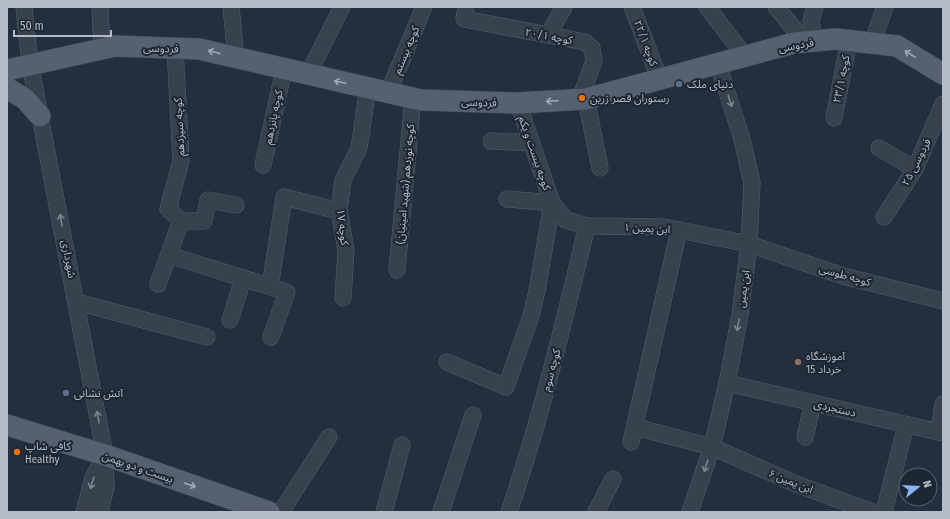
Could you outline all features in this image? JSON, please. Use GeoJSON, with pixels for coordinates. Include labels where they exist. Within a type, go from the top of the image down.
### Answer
{"type":"FeatureCollection","features":[{"type":"Feature","properties":{"kind":"main road","name":"فردوسی"},"geometry":{"type":"LineString","coordinates":[[7,70],[115,46],[199,49],[421,100],[518,103],[583,99],[660,80],[794,43],[836,39],[897,46],[943,74]]}},
{"type":"Feature","properties":{"kind":"main road"},"geometry":{"type":"LineString","coordinates":[[7,88],[26,99],[40,116]]}},
{"type":"Feature","properties":{"kind":"main road","name":"بیست و دو بهمن"},"geometry":{"type":"LineString","coordinates":[[7,425],[105,455],[269,512]]}},
{"type":"Feature","properties":{"kind":"street","name":"شهرداری"},"geometry":{"type":"LineString","coordinates":[[24,7],[30,64],[77,302],[105,455],[106,487],[100,512]]}},
{"type":"Feature","properties":{"kind":"street"},"geometry":{"type":"LineString","coordinates":[[100,7],[102,49]]}},
{"type":"Feature","properties":{"kind":"street"},"geometry":{"type":"LineString","coordinates":[[231,7],[236,58]]}},
{"type":"Feature","properties":{"kind":"street"},"geometry":{"type":"LineString","coordinates":[[308,75],[342,7]]}},
{"type":"Feature","properties":{"kind":"street","name":"کوچه بیستم"},"geometry":{"type":"LineString","coordinates":[[388,93],[424,7]]}},
{"type":"Feature","properties":{"kind":"street","name":"کوچه ۲۰/۱"},"geometry":{"type":"LineString","coordinates":[[466,7],[464,19],[585,42],[592,48],[594,61],[583,99]]}},
{"type":"Feature","properties":{"kind":"street"},"geometry":{"type":"LineString","coordinates":[[548,35],[564,7]]}},
{"type":"Feature","properties":{"kind":"street","name":"کوچه ۲۲/۱"},"geometry":{"type":"LineString","coordinates":[[632,7],[660,80]]}},
{"type":"Feature","properties":{"kind":"street"},"geometry":{"type":"LineString","coordinates":[[707,7],[745,56]]}},
{"type":"Feature","properties":{"kind":"street"},"geometry":{"type":"LineString","coordinates":[[776,7],[809,41]]}},
{"type":"Feature","properties":{"kind":"street"},"geometry":{"type":"LineString","coordinates":[[809,41],[811,20],[816,7]]}},
{"type":"Feature","properties":{"kind":"street"},"geometry":{"type":"LineString","coordinates":[[872,43],[885,7]]}},
{"type":"Feature","properties":{"kind":"street","name":"کوچه ۲۳/۱"},"geometry":{"type":"LineString","coordinates":[[834,118],[849,40]]}},
{"type":"Feature","properties":{"kind":"street","name":"کوچه سیزدهم"},"geometry":{"type":"LineString","coordinates":[[176,48],[181,161],[168,209],[182,221]]}},
{"type":"Feature","properties":{"kind":"street","name":"ابن یمین"},"geometry":{"type":"LineString","coordinates":[[690,512],[712,447],[727,383],[740,315],[749,244],[752,183],[742,139],[718,64]]}},
{"type":"Feature","properties":{"kind":"street","name":"کوچه پانزدهم"},"geometry":{"type":"LineString","coordinates":[[263,165],[284,69]]}},
{"type":"Feature","properties":{"kind":"street","name":"۱۷ کوچه"},"geometry":{"type":"LineString","coordinates":[[343,298],[346,250],[339,211],[343,180],[359,148],[368,88]]}},
{"type":"Feature","properties":{"kind":"street","name":"کوچه نوزدهم (شهید امینیان)"},"geometry":{"type":"LineString","coordinates":[[397,270],[413,98]]}},
{"type":"Feature","properties":{"kind":"street"},"geometry":{"type":"LineString","coordinates":[[583,99],[600,168]]}},
{"type":"Feature","properties":{"kind":"street","name":"کوچه بیست و یکم"},"geometry":{"type":"LineString","coordinates":[[518,103],[552,203]]}},
{"type":"Feature","properties":{"kind":"street","name":"فردوسی ۲۵"},"geometry":{"type":"LineString","coordinates":[[884,217],[915,169],[943,104]]}},
{"type":"Feature","properties":{"kind":"street"},"geometry":{"type":"LineString","coordinates":[[491,141],[532,143]]}},
{"type":"Feature","properties":{"kind":"street"},"geometry":{"type":"LineString","coordinates":[[879,148],[915,169]]}},
{"type":"Feature","properties":{"kind":"street"},"geometry":{"type":"LineString","coordinates":[[270,287],[284,197],[339,211]]}},
{"type":"Feature","properties":{"kind":"street"},"geometry":{"type":"LineString","coordinates":[[447,362],[506,387],[531,316],[537,291],[552,203],[507,199]]}},
{"type":"Feature","properties":{"kind":"street"},"geometry":{"type":"LineString","coordinates":[[158,284],[182,221],[204,221],[208,200],[236,205]]}},
{"type":"Feature","properties":{"kind":"street","name":"ابن یمین ۱"},"geometry":{"type":"LineString","coordinates":[[552,203],[566,220],[587,226],[664,227],[749,244]]}},
{"type":"Feature","properties":{"kind":"street","name":"کوچه سوم"},"geometry":{"type":"LineString","coordinates":[[509,512],[541,411],[587,226]]}},
{"type":"Feature","properties":{"kind":"street","name":"ابن یمین ۶"},"geometry":{"type":"LineString","coordinates":[[679,230],[633,435],[712,447],[796,484],[872,512]]}},
{"type":"Feature","properties":{"kind":"street","name":"کوچه طوسی"},"geometry":{"type":"LineString","coordinates":[[749,244],[843,276],[943,301]]}},
{"type":"Feature","properties":{"kind":"street"},"geometry":{"type":"LineString","coordinates":[[169,255],[287,292],[271,337]]}},
{"type":"Feature","properties":{"kind":"street"},"geometry":{"type":"LineString","coordinates":[[230,320],[243,278]]}},
{"type":"Feature","properties":{"kind":"street"},"geometry":{"type":"LineString","coordinates":[[77,302],[207,337]]}},
{"type":"Feature","properties":{"kind":"street","name":"دستجردی"},"geometry":{"type":"LineString","coordinates":[[727,383],[941,432]]}},
{"type":"Feature","properties":{"kind":"street"},"geometry":{"type":"LineString","coordinates":[[805,437],[813,403]]}},
{"type":"Feature","properties":{"kind":"street"},"geometry":{"type":"LineString","coordinates":[[941,432],[943,404]]}},
{"type":"Feature","properties":{"kind":"street"},"geometry":{"type":"LineString","coordinates":[[441,512],[473,415]]}},
{"type":"Feature","properties":{"kind":"street"},"geometry":{"type":"LineString","coordinates":[[884,512],[906,425]]}},
{"type":"Feature","properties":{"kind":"street"},"geometry":{"type":"LineString","coordinates":[[281,512],[329,437]]}},
{"type":"Feature","properties":{"kind":"street"},"geometry":{"type":"LineString","coordinates":[[384,512],[402,445]]}},
{"type":"Feature","properties":{"kind":"street"},"geometry":{"type":"LineString","coordinates":[[84,512],[93,478],[105,455]]}},
{"type":"Feature","properties":{"kind":"street"},"geometry":{"type":"LineString","coordinates":[[596,512],[613,479]]}},
{"type":"Feature","properties":{"kind":"place","name":"دنیای ملک"},"geometry":{"type":"Point","coordinates":[679,84]}},
{"type":"Feature","properties":{"kind":"place","name":"رستوران قصر زرین"},"geometry":{"type":"Point","coordinates":[582,98]}},
{"type":"Feature","properties":{"kind":"place","name":"آموزشگاه 15 خرداد"},"geometry":{"type":"Point","coordinates":[798,362]}},
{"type":"Feature","properties":{"kind":"place","name":"آتش نشانی"},"geometry":{"type":"Point","coordinates":[66,393]}},
{"type":"Feature","properties":{"kind":"place","name":"کافی شاپ Healthy"},"geometry":{"type":"Point","coordinates":[17,452]}}]}
